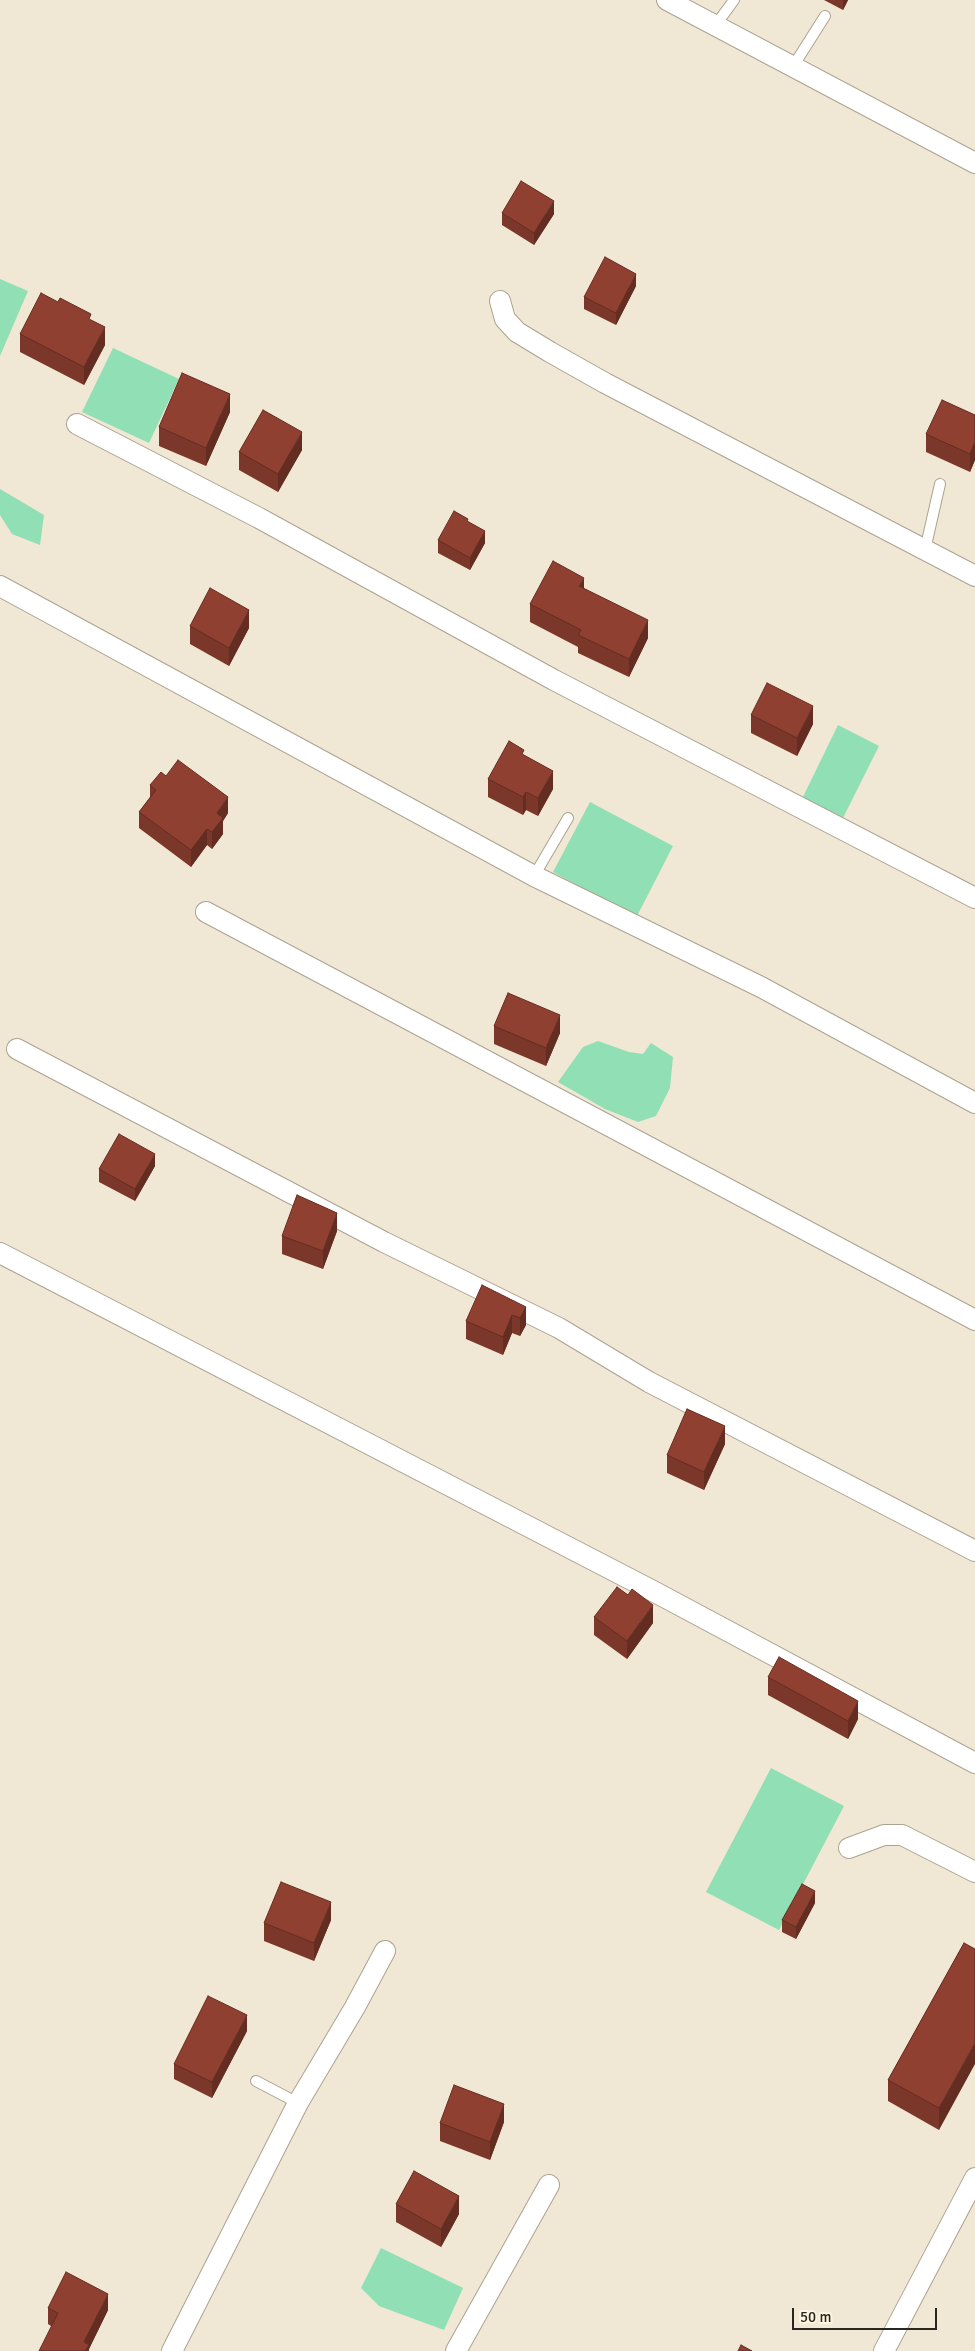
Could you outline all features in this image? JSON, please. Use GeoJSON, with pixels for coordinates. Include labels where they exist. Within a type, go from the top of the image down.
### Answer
{"type":"FeatureCollection","features":[{"type":"Feature","properties":{"kind":"street"},"geometry":{"type":"LineString","coordinates":[[667,0],[792,68],[975,163]]}},
{"type":"Feature","properties":{"kind":"street"},"geometry":{"type":"LineString","coordinates":[[500,301],[505,318],[517,332],[550,352],[605,383],[975,576]]}},
{"type":"Feature","properties":{"kind":"street"},"geometry":{"type":"LineString","coordinates":[[77,424],[259,518],[554,680],[975,898]]}},
{"type":"Feature","properties":{"kind":"street"},"geometry":{"type":"LineString","coordinates":[[0,586],[534,876],[761,987],[975,1103]]}},
{"type":"Feature","properties":{"kind":"street"},"geometry":{"type":"LineString","coordinates":[[206,912],[975,1320]]}},
{"type":"Feature","properties":{"kind":"street"},"geometry":{"type":"LineString","coordinates":[[17,1049],[384,1242],[559,1328],[649,1382],[975,1551]]}},
{"type":"Feature","properties":{"kind":"street"},"geometry":{"type":"LineString","coordinates":[[0,1252],[644,1586],[975,1763]]}},
{"type":"Feature","properties":{"kind":"street"},"geometry":{"type":"LineString","coordinates":[[850,1848],[884,1835],[902,1835],[975,1872]]}},
{"type":"Feature","properties":{"kind":"street"},"geometry":{"type":"LineString","coordinates":[[172,2351],[298,2103],[355,2007],[385,1950]]}},
{"type":"Feature","properties":{"kind":"street"},"geometry":{"type":"LineString","coordinates":[[884,2351],[975,2178]]}},
{"type":"Feature","properties":{"kind":"street"},"geometry":{"type":"LineString","coordinates":[[456,2351],[549,2185]]}},
{"type":"Feature","properties":{"kind":"lane"},"geometry":{"type":"LineString","coordinates":[[715,26],[734,0]]}},
{"type":"Feature","properties":{"kind":"lane"},"geometry":{"type":"LineString","coordinates":[[792,68],[825,16]]}},
{"type":"Feature","properties":{"kind":"lane"},"geometry":{"type":"LineString","coordinates":[[925,550],[940,484]]}},
{"type":"Feature","properties":{"kind":"lane"},"geometry":{"type":"LineString","coordinates":[[534,876],[568,818]]}},
{"type":"Feature","properties":{"kind":"lane"},"geometry":{"type":"LineString","coordinates":[[256,2081],[298,2103]]}},
{"type":"Feature","properties":{"kind":"green space"},"geometry":{"type":"Polygon","coordinates":[[[0,279],[28,291],[0,356],[0,279]]]}},
{"type":"Feature","properties":{"kind":"green space"},"geometry":{"type":"Polygon","coordinates":[[[113,348],[179,379],[149,443],[82,412],[113,348]]]}},
{"type":"Feature","properties":{"kind":"green space"},"geometry":{"type":"Polygon","coordinates":[[[0,489],[44,515],[40,545],[12,534],[0,515],[0,489]]]}},
{"type":"Feature","properties":{"kind":"green space"},"geometry":{"type":"Polygon","coordinates":[[[838,725],[879,746],[841,822],[801,801],[838,725]]]}},
{"type":"Feature","properties":{"kind":"green space"},"geometry":{"type":"Polygon","coordinates":[[[590,802],[673,846],[636,918],[553,872],[590,802]]]}},
{"type":"Feature","properties":{"kind":"green space"},"geometry":{"type":"Polygon","coordinates":[[[598,1041],[629,1052],[643,1054],[651,1043],[673,1057],[670,1088],[656,1116],[638,1122],[605,1109],[558,1082],[583,1047],[598,1041]]]}},
{"type":"Feature","properties":{"kind":"green space"},"geometry":{"type":"Polygon","coordinates":[[[771,1768],[844,1806],[779,1930],[706,1892],[771,1768]]]}},
{"type":"Feature","properties":{"kind":"green space"},"geometry":{"type":"Polygon","coordinates":[[[381,2248],[463,2288],[444,2330],[379,2306],[361,2288],[381,2248]]]}},
{"type":"Feature","properties":{"kind":"building"},"geometry":{"type":"Polygon","coordinates":[[[521,181],[554,201],[534,233],[502,213],[521,181]]]}},
{"type":"Feature","properties":{"kind":"building"},"geometry":{"type":"Polygon","coordinates":[[[605,257],[636,274],[616,313],[584,297],[605,257]]]}},
{"type":"Feature","properties":{"kind":"building"},"geometry":{"type":"Polygon","coordinates":[[[41,293],[58,302],[60,298],[91,314],[89,319],[105,327],[84,367],[20,334],[41,293]]]}},
{"type":"Feature","properties":{"kind":"building"},"geometry":{"type":"Polygon","coordinates":[[[182,373],[230,394],[206,448],[159,427],[182,373]]]}},
{"type":"Feature","properties":{"kind":"building"},"geometry":{"type":"Polygon","coordinates":[[[942,400],[975,415],[975,442],[970,454],[926,434],[942,400]]]}},
{"type":"Feature","properties":{"kind":"building"},"geometry":{"type":"Polygon","coordinates":[[[263,410],[302,432],[278,474],[239,452],[263,410]]]}},
{"type":"Feature","properties":{"kind":"building"},"geometry":{"type":"Polygon","coordinates":[[[454,511],[485,531],[470,558],[438,540],[454,511]]]}},
{"type":"Feature","properties":{"kind":"building"},"geometry":{"type":"Polygon","coordinates":[[[553,561],[584,578],[579,586],[648,620],[629,659],[578,635],[581,630],[530,604],[553,561]]]}},
{"type":"Feature","properties":{"kind":"building"},"geometry":{"type":"Polygon","coordinates":[[[210,588],[249,610],[229,648],[190,626],[210,588]]]}},
{"type":"Feature","properties":{"kind":"building"},"geometry":{"type":"Polygon","coordinates":[[[767,683],[813,706],[797,738],[751,715],[767,683]]]}},
{"type":"Feature","properties":{"kind":"building"},"geometry":{"type":"Polygon","coordinates":[[[509,741],[524,750],[522,754],[553,771],[538,798],[526,792],[523,797],[488,779],[509,741]]]}},
{"type":"Feature","properties":{"kind":"building"},"geometry":{"type":"Polygon","coordinates":[[[178,760],[228,797],[217,813],[223,818],[212,832],[207,829],[191,850],[139,812],[156,790],[150,785],[161,772],[166,776],[178,760]]]}},
{"type":"Feature","properties":{"kind":"building"},"geometry":{"type":"Polygon","coordinates":[[[508,993],[560,1015],[546,1048],[494,1026],[508,993]]]}},
{"type":"Feature","properties":{"kind":"building"},"geometry":{"type":"Polygon","coordinates":[[[119,1134],[155,1154],[135,1189],[99,1169],[119,1134]]]}},
{"type":"Feature","properties":{"kind":"building"},"geometry":{"type":"Polygon","coordinates":[[[297,1195],[337,1213],[323,1251],[282,1236],[297,1195]]]}},
{"type":"Feature","properties":{"kind":"building"},"geometry":{"type":"Polygon","coordinates":[[[482,1285],[526,1307],[520,1318],[512,1315],[503,1337],[466,1321],[482,1285]]]}},
{"type":"Feature","properties":{"kind":"building"},"geometry":{"type":"Polygon","coordinates":[[[687,1409],[725,1426],[704,1472],[667,1455],[687,1409]]]}},
{"type":"Feature","properties":{"kind":"building"},"geometry":{"type":"Polygon","coordinates":[[[617,1587],[628,1595],[632,1589],[653,1605],[627,1641],[594,1617],[617,1587]]]}},
{"type":"Feature","properties":{"kind":"building"},"geometry":{"type":"Polygon","coordinates":[[[779,1657],[858,1701],[848,1721],[768,1677],[779,1657]]]}},
{"type":"Feature","properties":{"kind":"building"},"geometry":{"type":"Polygon","coordinates":[[[281,1882],[331,1902],[314,1943],[264,1923],[281,1882]]]}},
{"type":"Feature","properties":{"kind":"building"},"geometry":{"type":"Polygon","coordinates":[[[802,1884],[815,1891],[796,1927],[782,1920],[802,1884]]]}},
{"type":"Feature","properties":{"kind":"building"},"geometry":{"type":"Polygon","coordinates":[[[964,1943],[975,1949],[975,2043],[939,2108],[888,2080],[964,1943]]]}},
{"type":"Feature","properties":{"kind":"building"},"geometry":{"type":"Polygon","coordinates":[[[208,1996],[247,2015],[212,2082],[174,2064],[208,1996]]]}},
{"type":"Feature","properties":{"kind":"building"},"geometry":{"type":"Polygon","coordinates":[[[454,2085],[504,2104],[490,2142],[440,2123],[454,2085]]]}},
{"type":"Feature","properties":{"kind":"building"},"geometry":{"type":"Polygon","coordinates":[[[414,2171],[459,2196],[441,2229],[396,2204],[414,2171]]]}},
{"type":"Feature","properties":{"kind":"building"},"geometry":{"type":"Polygon","coordinates":[[[66,2272],[108,2294],[84,2342],[89,2345],[85,2351],[39,2351],[58,2313],[48,2308],[66,2272]]]}},
{"type":"Feature","properties":{"kind":"building"},"geometry":{"type":"Polygon","coordinates":[[[741,2345],[752,2351],[738,2351],[741,2345]]]}}]}
